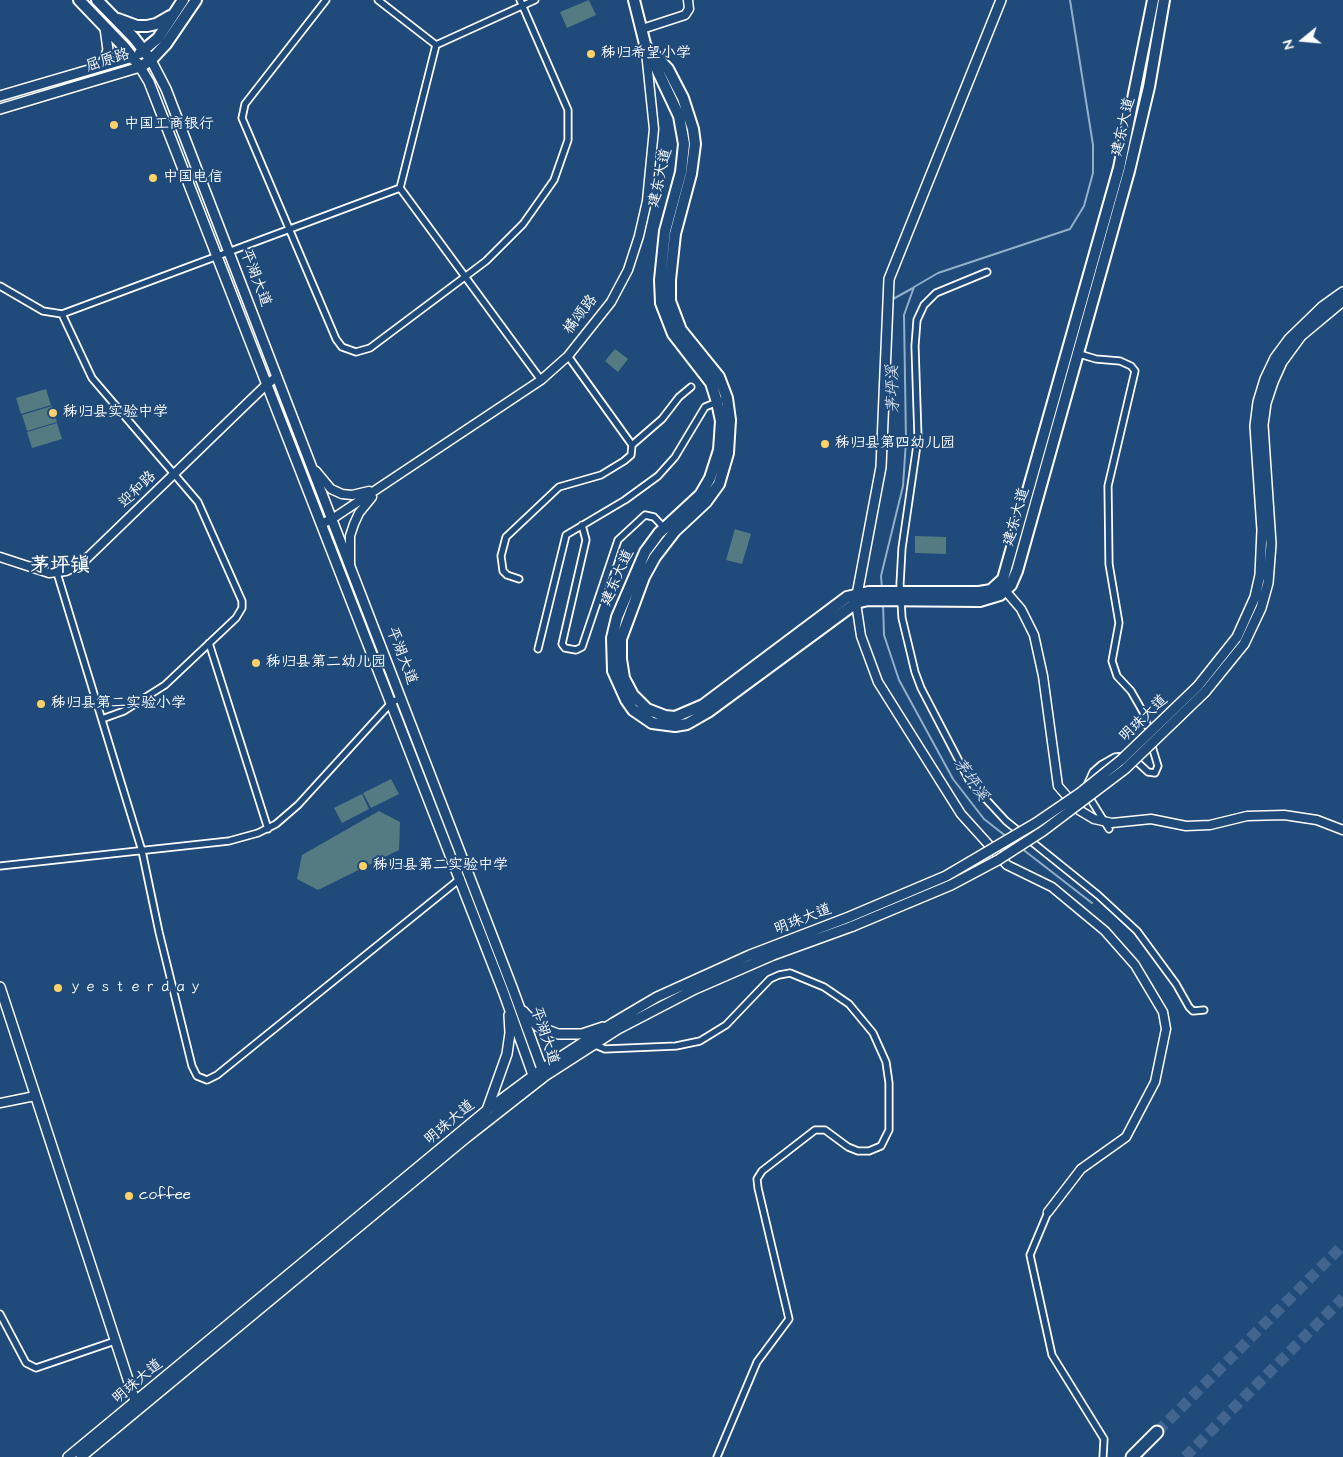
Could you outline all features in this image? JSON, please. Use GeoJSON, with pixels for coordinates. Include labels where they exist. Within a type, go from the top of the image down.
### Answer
{"type":"FeatureCollection","features":[{"type":"Feature","properties":{"kind":"highway","name":"平湖大道"},"geometry":{"type":"LineString","coordinates":[[79,0],[133,57],[140,67]]}},
{"type":"Feature","properties":{"kind":"highway","name":"平湖大道"},"geometry":{"type":"LineString","coordinates":[[97,0],[145,51],[151,60]]}},
{"type":"Feature","properties":{"kind":"highway","name":"屈原路"},"geometry":{"type":"LineString","coordinates":[[140,67],[151,60],[166,44],[196,0]]}},
{"type":"Feature","properties":{"kind":"highway","name":"橘颂路"},"geometry":{"type":"LineString","coordinates":[[634,0],[645,44]]}},
{"type":"Feature","properties":{"kind":"highway","name":"建东大道"},"geometry":{"type":"LineString","coordinates":[[1073,352],[1119,168],[1153,0]]}},
{"type":"Feature","properties":{"kind":"highway","name":"建东大道"},"geometry":{"type":"LineString","coordinates":[[645,44],[668,69],[676,83],[689,113],[695,144],[691,174],[675,234],[669,291],[672,311],[681,330],[713,368],[730,431],[723,473],[706,502],[668,532],[644,577],[623,630],[620,649],[624,678],[633,695],[647,709],[665,716],[685,714],[703,705],[840,601],[868,596],[979,592],[1003,587],[1005,574],[1140,129],[1164,0]]}},
{"type":"Feature","properties":{"kind":"highway"},"geometry":{"type":"LineString","coordinates":[[112,15],[128,24],[147,26],[165,20],[181,3]]}},
{"type":"Feature","properties":{"kind":"highway","name":"屈原路"},"geometry":{"type":"LineString","coordinates":[[133,57],[145,51],[158,38],[181,3]]}},
{"type":"Feature","properties":{"kind":"highway","name":"建东大道"},"geometry":{"type":"LineString","coordinates":[[645,44],[674,102],[683,130],[684,158],[665,231],[660,280],[661,303],[673,334],[706,374],[722,400]]}},
{"type":"Feature","properties":{"kind":"highway"},"geometry":{"type":"LineString","coordinates":[[1136,1453],[1157,1432]]}},
{"type":"Feature","properties":{"kind":"main road"},"geometry":{"type":"LineString","coordinates":[[856,598],[880,467],[889,279],[1001,0]]}},
{"type":"Feature","properties":{"kind":"main road"},"geometry":{"type":"LineString","coordinates":[[90,71],[103,63],[108,50],[108,36],[102,24]]}},
{"type":"Feature","properties":{"kind":"main road","name":"屈原路"},"geometry":{"type":"LineString","coordinates":[[0,96],[133,57]]}},
{"type":"Feature","properties":{"kind":"main road","name":"平湖大道"},"geometry":{"type":"LineString","coordinates":[[151,60],[166,89],[468,874],[537,1077]]}},
{"type":"Feature","properties":{"kind":"main road","name":"平湖大道"},"geometry":{"type":"LineString","coordinates":[[140,67],[154,94],[460,879],[542,1069],[537,1077]]}},
{"type":"Feature","properties":{"kind":"main road","name":"屈原路"},"geometry":{"type":"LineString","coordinates":[[0,108],[140,67]]}},
{"type":"Feature","properties":{"kind":"main road","name":"明珠大道"},"geometry":{"type":"LineString","coordinates":[[1201,689],[1237,637],[1255,597],[1260,576],[1262,530],[1255,426],[1258,402],[1265,379],[1289,339],[1322,307],[1343,292]]}},
{"type":"Feature","properties":{"kind":"main road","name":"明珠大道"},"geometry":{"type":"LineString","coordinates":[[542,1069],[612,1023],[703,975],[951,885],[998,860],[1043,831],[1125,769],[1201,689],[1229,665],[1251,632],[1261,608],[1268,583],[1271,537],[1263,425],[1266,403],[1273,382],[1285,358],[1301,336],[1343,301]]}},
{"type":"Feature","properties":{"kind":"main road","name":"明珠大道"},"geometry":{"type":"LineString","coordinates":[[81,1457],[136,1406],[487,1110],[537,1077],[669,1002],[712,981],[851,921]]}},
{"type":"Feature","properties":{"kind":"main road"},"geometry":{"type":"LineString","coordinates":[[0,987],[136,1406]]}},
{"type":"Feature","properties":{"kind":"main road"},"geometry":{"type":"LineString","coordinates":[[508,989],[526,1016],[537,1026],[550,1032],[566,1035],[582,1034],[612,1023]]}},
{"type":"Feature","properties":{"kind":"main road"},"geometry":{"type":"LineString","coordinates":[[487,1110],[501,1074],[508,1044],[510,1022],[508,989]]}},
{"type":"Feature","properties":{"kind":"main road","name":"明珠大道"},"geometry":{"type":"LineString","coordinates":[[68,1457],[136,1406],[477,1129],[537,1077]]}},
{"type":"Feature","properties":{"kind":"street"},"geometry":{"type":"LineString","coordinates":[[326,0],[245,104],[242,113],[244,122],[336,339],[346,350],[360,352],[370,348],[466,277],[505,243],[540,203],[554,180],[568,140],[568,115],[564,96],[521,3]]}},
{"type":"Feature","properties":{"kind":"street"},"geometry":{"type":"LineString","coordinates":[[378,0],[436,44]]}},
{"type":"Feature","properties":{"kind":"street"},"geometry":{"type":"LineString","coordinates":[[436,44],[521,3],[535,0]]}},
{"type":"Feature","properties":{"kind":"street"},"geometry":{"type":"LineString","coordinates":[[642,29],[683,16],[689,9],[688,0]]}},
{"type":"Feature","properties":{"kind":"street"},"geometry":{"type":"LineString","coordinates":[[400,188],[436,44]]}},
{"type":"Feature","properties":{"kind":"street","name":"橘颂路"},"geometry":{"type":"LineString","coordinates":[[321,524],[385,485],[541,380],[568,356],[611,302],[628,270],[639,236],[652,166],[652,103],[645,44]]}},
{"type":"Feature","properties":{"kind":"street"},"geometry":{"type":"LineString","coordinates":[[652,103],[656,97],[663,95],[669,96],[674,102]]}},
{"type":"Feature","properties":{"kind":"street"},"geometry":{"type":"LineString","coordinates":[[0,286],[43,311],[62,314],[400,188]]}},
{"type":"Feature","properties":{"kind":"street"},"geometry":{"type":"LineString","coordinates":[[400,188],[541,380]]}},
{"type":"Feature","properties":{"kind":"street"},"geometry":{"type":"LineString","coordinates":[[988,272],[936,293],[924,305],[917,320],[915,346],[918,438],[896,596],[918,680],[970,782],[1006,821],[1098,895],[1137,932],[1176,984],[1189,1007],[1193,1011],[1204,1010]]}},
{"type":"Feature","properties":{"kind":"street"},"geometry":{"type":"LineString","coordinates":[[62,314],[92,378],[174,474],[202,510],[242,601],[240,614],[165,685],[124,711],[102,719]]}},
{"type":"Feature","properties":{"kind":"street"},"geometry":{"type":"LineString","coordinates":[[1073,352],[1105,361],[1120,361],[1131,366],[1135,371],[1108,486],[1109,564],[1119,623],[1112,661],[1117,676],[1131,691],[1143,712],[1158,766],[1156,771],[1150,773],[1136,760],[1120,756],[1106,762],[1093,772],[1088,783],[1089,794],[1109,829]]}},
{"type":"Feature","properties":{"kind":"street"},"geometry":{"type":"LineString","coordinates":[[568,356],[632,445]]}},
{"type":"Feature","properties":{"kind":"street","name":"迎和路"},"geometry":{"type":"LineString","coordinates":[[57,573],[74,568],[92,555],[267,384],[277,377]]}},
{"type":"Feature","properties":{"kind":"street"},"geometry":{"type":"LineString","coordinates":[[519,579],[507,575],[503,571],[501,556],[506,537],[536,510],[552,491],[566,484],[592,479],[609,471],[630,455],[632,445],[662,419],[679,397],[691,387]]}},
{"type":"Feature","properties":{"kind":"street"},"geometry":{"type":"LineString","coordinates":[[538,649],[566,535],[631,496],[658,476],[675,456],[702,411],[722,400]]}},
{"type":"Feature","properties":{"kind":"street"},"geometry":{"type":"LineString","coordinates":[[308,458],[322,481],[342,494],[363,494],[385,485]]}},
{"type":"Feature","properties":{"kind":"street"},"geometry":{"type":"LineString","coordinates":[[351,568],[350,536],[354,524],[367,503],[385,485]]}},
{"type":"Feature","properties":{"kind":"street"},"geometry":{"type":"LineString","coordinates":[[582,525],[586,540],[562,644],[565,648],[576,650],[582,647],[618,540],[645,515],[654,517],[668,532]]}},
{"type":"Feature","properties":{"kind":"street"},"geometry":{"type":"LineString","coordinates":[[0,557],[41,572],[57,573],[142,851],[158,932],[192,1066],[197,1076],[206,1080],[217,1075],[468,874]]}},
{"type":"Feature","properties":{"kind":"street"},"geometry":{"type":"LineString","coordinates":[[1003,587],[1028,622],[1038,648],[1058,786],[1079,810],[1094,819],[1112,823],[1151,819],[1186,826],[1210,825],[1247,816],[1284,815],[1316,820],[1343,830]]}},
{"type":"Feature","properties":{"kind":"street"},"geometry":{"type":"LineString","coordinates":[[856,598],[863,642],[878,682],[961,814],[1007,865],[1052,888],[1105,931],[1135,964],[1164,1012],[1166,1029],[1155,1082],[1126,1137],[1080,1170],[1048,1212],[1030,1255],[1052,1355],[1104,1439],[1103,1457]]}},
{"type":"Feature","properties":{"kind":"street"},"geometry":{"type":"LineString","coordinates":[[209,644],[268,829]]}},
{"type":"Feature","properties":{"kind":"street"},"geometry":{"type":"LineString","coordinates":[[0,866],[229,841],[248,837],[268,829],[298,805],[391,704],[400,698]]}},
{"type":"Feature","properties":{"kind":"street"},"geometry":{"type":"LineString","coordinates":[[593,1044],[605,1049],[676,1046],[700,1041],[726,1025],[770,979],[779,974],[790,973],[824,986],[849,1004],[873,1033],[886,1062],[889,1083],[889,1130],[881,1146],[869,1151],[858,1151],[848,1147],[825,1130],[815,1130],[762,1171],[758,1179],[758,1188],[789,1319],[757,1362],[717,1457]]}},
{"type":"Feature","properties":{"kind":"street"},"geometry":{"type":"LineString","coordinates":[[0,1104],[35,1096]]}},
{"type":"Feature","properties":{"kind":"street"},"geometry":{"type":"LineString","coordinates":[[0,1314],[26,1363],[36,1368],[115,1341]]}},
{"type":"Feature","properties":{"kind":"green space"},"geometry":{"type":"Polygon","coordinates":[[[589,0],[596,15],[567,28],[560,12],[589,0]]]}},
{"type":"Feature","properties":{"kind":"green space"},"geometry":{"type":"Polygon","coordinates":[[[615,349],[628,359],[618,372],[605,361],[615,349]]]}},
{"type":"Feature","properties":{"kind":"green space"},"geometry":{"type":"Polygon","coordinates":[[[46,389],[51,405],[21,414],[16,398],[46,389]]]}},
{"type":"Feature","properties":{"kind":"green space"},"geometry":{"type":"Polygon","coordinates":[[[52,406],[57,422],[27,431],[22,415],[52,406]]]}},
{"type":"Feature","properties":{"kind":"green space"},"geometry":{"type":"Polygon","coordinates":[[[57,423],[62,439],[32,448],[27,432],[57,423]]]}},
{"type":"Feature","properties":{"kind":"green space"},"geometry":{"type":"Polygon","coordinates":[[[735,529],[751,534],[742,564],[726,560],[735,529]]]}},
{"type":"Feature","properties":{"kind":"green space"},"geometry":{"type":"Polygon","coordinates":[[[915,536],[946,537],[946,554],[915,553],[915,536]]]}},
{"type":"Feature","properties":{"kind":"green space"},"geometry":{"type":"Polygon","coordinates":[[[391,779],[399,794],[371,808],[363,793],[391,779]]]}},
{"type":"Feature","properties":{"kind":"green space"},"geometry":{"type":"Polygon","coordinates":[[[362,794],[369,809],[342,823],[334,808],[362,794]]]}},
{"type":"Feature","properties":{"kind":"green space"},"geometry":{"type":"Polygon","coordinates":[[[379,811],[400,822],[399,850],[318,890],[297,879],[302,855],[379,811]]]}},
{"type":"Feature","properties":{"kind":"waterway","name":"茅坪溪"},"geometry":{"type":"LineString","coordinates":[[882,588],[881,576],[903,486],[906,441],[904,315],[914,287],[938,273],[1070,229],[1084,206],[1093,173],[1093,145],[1070,0]]}},
{"type":"Feature","properties":{"kind":"waterway"},"geometry":{"type":"LineString","coordinates":[[893,299],[913,288]]}},
{"type":"Feature","properties":{"kind":"waterway","name":"茅坪溪"},"geometry":{"type":"LineString","coordinates":[[883,603],[884,635],[899,680],[953,779],[984,819],[1007,837]]}},
{"type":"Feature","properties":{"kind":"waterway","name":"茅坪溪"},"geometry":{"type":"LineString","coordinates":[[1021,848],[1092,903]]}},
{"type":"Feature","properties":{"kind":"tunnel"},"geometry":{"type":"LineString","coordinates":[[1157,1432],[1343,1245]]}},
{"type":"Feature","properties":{"kind":"tunnel"},"geometry":{"type":"LineString","coordinates":[[1185,1457],[1343,1298]]}},
{"type":"Feature","properties":{"kind":"place","name":"秭归希望小学"},"geometry":{"type":"Point","coordinates":[591,54]}},
{"type":"Feature","properties":{"kind":"place","name":"中国工商银行"},"geometry":{"type":"Point","coordinates":[114,125]}},
{"type":"Feature","properties":{"kind":"place","name":"中国电信"},"geometry":{"type":"Point","coordinates":[153,178]}},
{"type":"Feature","properties":{"kind":"place","name":"秭归县实验中学"},"geometry":{"type":"Point","coordinates":[53,413]}},
{"type":"Feature","properties":{"kind":"place","name":"秭归县第四幼儿园"},"geometry":{"type":"Point","coordinates":[825,444]}},
{"type":"Feature","properties":{"kind":"place","name":"秭归县第二幼儿园"},"geometry":{"type":"Point","coordinates":[256,663]}},
{"type":"Feature","properties":{"kind":"place","name":"秭归县第二实验小学"},"geometry":{"type":"Point","coordinates":[41,704]}},
{"type":"Feature","properties":{"kind":"place","name":"秭归县第二实验中学"},"geometry":{"type":"Point","coordinates":[363,866]}},
{"type":"Feature","properties":{"kind":"place","name":"ｙｅｓｔｅｒｄａｙ"},"geometry":{"type":"Point","coordinates":[58,988]}},
{"type":"Feature","properties":{"kind":"place","name":"coffee"},"geometry":{"type":"Point","coordinates":[129,1196]}},
{"type":"Feature","properties":{"kind":"district","name":"茅坪镇"},"geometry":{"type":"Point","coordinates":[60,567]}}]}
